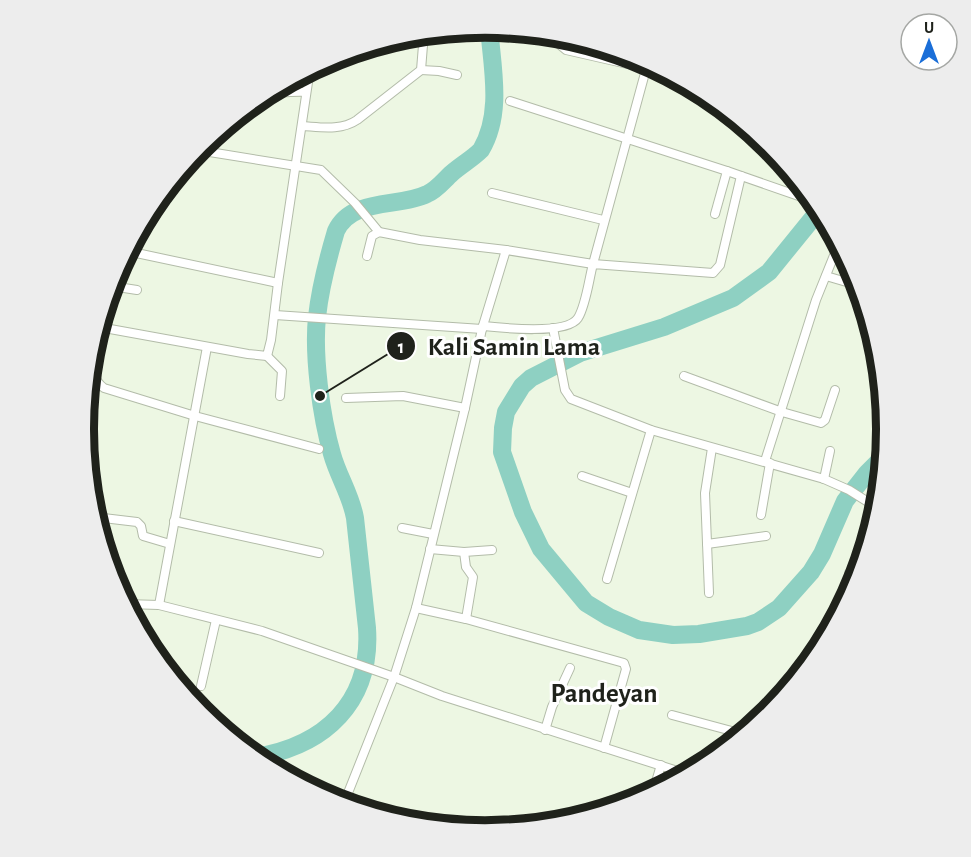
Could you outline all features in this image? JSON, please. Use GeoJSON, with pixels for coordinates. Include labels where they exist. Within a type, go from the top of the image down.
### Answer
{"type":"FeatureCollection","features":[{"type":"Feature","properties":{"kind":"street"},"geometry":{"type":"LineString","coordinates":[[421,70],[423,43]]}},
{"type":"Feature","properties":{"kind":"street"},"geometry":{"type":"LineString","coordinates":[[560,45],[566,50],[613,59]]}},
{"type":"Feature","properties":{"kind":"street"},"geometry":{"type":"LineString","coordinates":[[302,126],[333,128],[352,124],[421,70],[439,70],[457,75]]}},
{"type":"Feature","properties":{"kind":"street"},"geometry":{"type":"LineString","coordinates":[[275,315],[324,320],[516,329],[553,328],[572,323],[578,318],[645,72]]}},
{"type":"Feature","properties":{"kind":"street"},"geometry":{"type":"LineString","coordinates":[[267,356],[275,315],[308,81]]}},
{"type":"Feature","properties":{"kind":"street"},"geometry":{"type":"LineString","coordinates":[[285,93],[306,92]]}},
{"type":"Feature","properties":{"kind":"street"},"geometry":{"type":"LineString","coordinates":[[510,101],[801,196]]}},
{"type":"Feature","properties":{"kind":"street"},"geometry":{"type":"LineString","coordinates":[[209,152],[315,168],[326,174],[356,203],[379,232],[420,240],[506,250],[593,264],[713,273],[720,265],[741,176]]}},
{"type":"Feature","properties":{"kind":"street"},"geometry":{"type":"LineString","coordinates":[[716,214],[727,171]]}},
{"type":"Feature","properties":{"kind":"street"},"geometry":{"type":"LineString","coordinates":[[492,193],[603,220]]}},
{"type":"Feature","properties":{"kind":"street"},"geometry":{"type":"LineString","coordinates":[[367,256],[372,236],[379,232]]}},
{"type":"Feature","properties":{"kind":"street"},"geometry":{"type":"LineString","coordinates":[[347,794],[394,676],[416,608],[465,408],[482,328],[506,250]]}},
{"type":"Feature","properties":{"kind":"street"},"geometry":{"type":"LineString","coordinates":[[137,253],[278,283]]}},
{"type":"Feature","properties":{"kind":"street"},"geometry":{"type":"LineString","coordinates":[[761,515],[768,462],[782,412],[835,254]]}},
{"type":"Feature","properties":{"kind":"street"},"geometry":{"type":"LineString","coordinates":[[826,276],[848,283]]}},
{"type":"Feature","properties":{"kind":"street"},"geometry":{"type":"LineString","coordinates":[[121,288],[137,290]]}},
{"type":"Feature","properties":{"kind":"street"},"geometry":{"type":"LineString","coordinates":[[553,328],[563,382],[571,399],[651,430],[824,479],[869,503]]}},
{"type":"Feature","properties":{"kind":"street"},"geometry":{"type":"LineString","coordinates":[[108,329],[267,356],[282,371],[280,396]]}},
{"type":"Feature","properties":{"kind":"street"},"geometry":{"type":"LineString","coordinates":[[159,605],[207,347]]}},
{"type":"Feature","properties":{"kind":"street"},"geometry":{"type":"LineString","coordinates":[[684,376],[782,412],[823,422],[835,390]]}},
{"type":"Feature","properties":{"kind":"street"},"geometry":{"type":"LineString","coordinates":[[97,383],[104,387],[195,416],[319,449]]}},
{"type":"Feature","properties":{"kind":"street"},"geometry":{"type":"LineString","coordinates":[[346,398],[403,396],[465,408]]}},
{"type":"Feature","properties":{"kind":"street"},"geometry":{"type":"LineString","coordinates":[[607,579],[651,430]]}},
{"type":"Feature","properties":{"kind":"street"},"geometry":{"type":"LineString","coordinates":[[709,593],[705,493],[712,448]]}},
{"type":"Feature","properties":{"kind":"street"},"geometry":{"type":"LineString","coordinates":[[824,479],[830,451]]}},
{"type":"Feature","properties":{"kind":"street"},"geometry":{"type":"LineString","coordinates":[[582,476],[632,493]]}},
{"type":"Feature","properties":{"kind":"street"},"geometry":{"type":"LineString","coordinates":[[105,518],[137,522],[141,526],[143,536],[170,544]]}},
{"type":"Feature","properties":{"kind":"street"},"geometry":{"type":"LineString","coordinates":[[174,521],[320,553]]}},
{"type":"Feature","properties":{"kind":"street"},"geometry":{"type":"LineString","coordinates":[[402,528],[433,534]]}},
{"type":"Feature","properties":{"kind":"street"},"geometry":{"type":"LineString","coordinates":[[707,544],[766,536]]}},
{"type":"Feature","properties":{"kind":"street"},"geometry":{"type":"LineString","coordinates":[[430,549],[464,552],[492,550]]}},
{"type":"Feature","properties":{"kind":"street"},"geometry":{"type":"LineString","coordinates":[[464,552],[466,567],[474,577],[466,619]]}},
{"type":"Feature","properties":{"kind":"street"},"geometry":{"type":"LineString","coordinates":[[137,604],[159,605],[262,631],[356,665],[394,676],[442,696],[675,770]]}},
{"type":"Feature","properties":{"kind":"street"},"geometry":{"type":"LineString","coordinates":[[416,608],[466,619],[624,663],[626,669],[604,748]]}},
{"type":"Feature","properties":{"kind":"street"},"geometry":{"type":"LineString","coordinates":[[201,686],[216,620]]}},
{"type":"Feature","properties":{"kind":"street"},"geometry":{"type":"LineString","coordinates":[[545,730],[552,707],[570,668]]}},
{"type":"Feature","properties":{"kind":"street"},"geometry":{"type":"LineString","coordinates":[[672,715],[733,731]]}},
{"type":"Feature","properties":{"kind":"street"},"geometry":{"type":"LineString","coordinates":[[656,780],[661,765]]}},
{"type":"Feature","properties":{"kind":"waterway"},"geometry":{"type":"LineString","coordinates":[[268,754],[303,743],[323,731],[339,716],[352,698],[361,678],[366,654],[367,628],[355,518],[328,439],[317,367],[318,306],[336,231],[343,220],[364,208],[416,198],[431,192],[481,150],[488,136],[494,105],[490,38]]}},
{"type":"Feature","properties":{"kind":"waterway"},"geometry":{"type":"LineString","coordinates":[[814,216],[769,272],[733,298],[664,327],[580,353],[531,378],[522,386],[506,412],[502,452],[523,512],[541,549],[586,603],[609,617],[639,630],[673,635],[699,634],[747,626],[758,622],[779,608],[811,572],[822,554],[845,501],[875,465]]}},
{"type":"Feature","properties":{"kind":"place","name":"Kali Samin Lama"},"geometry":{"type":"Point","coordinates":[320,396]}},
{"type":"Feature","properties":{"kind":"district","name":"Pandeyan"},"geometry":{"type":"Point","coordinates":[604,693]}}]}
